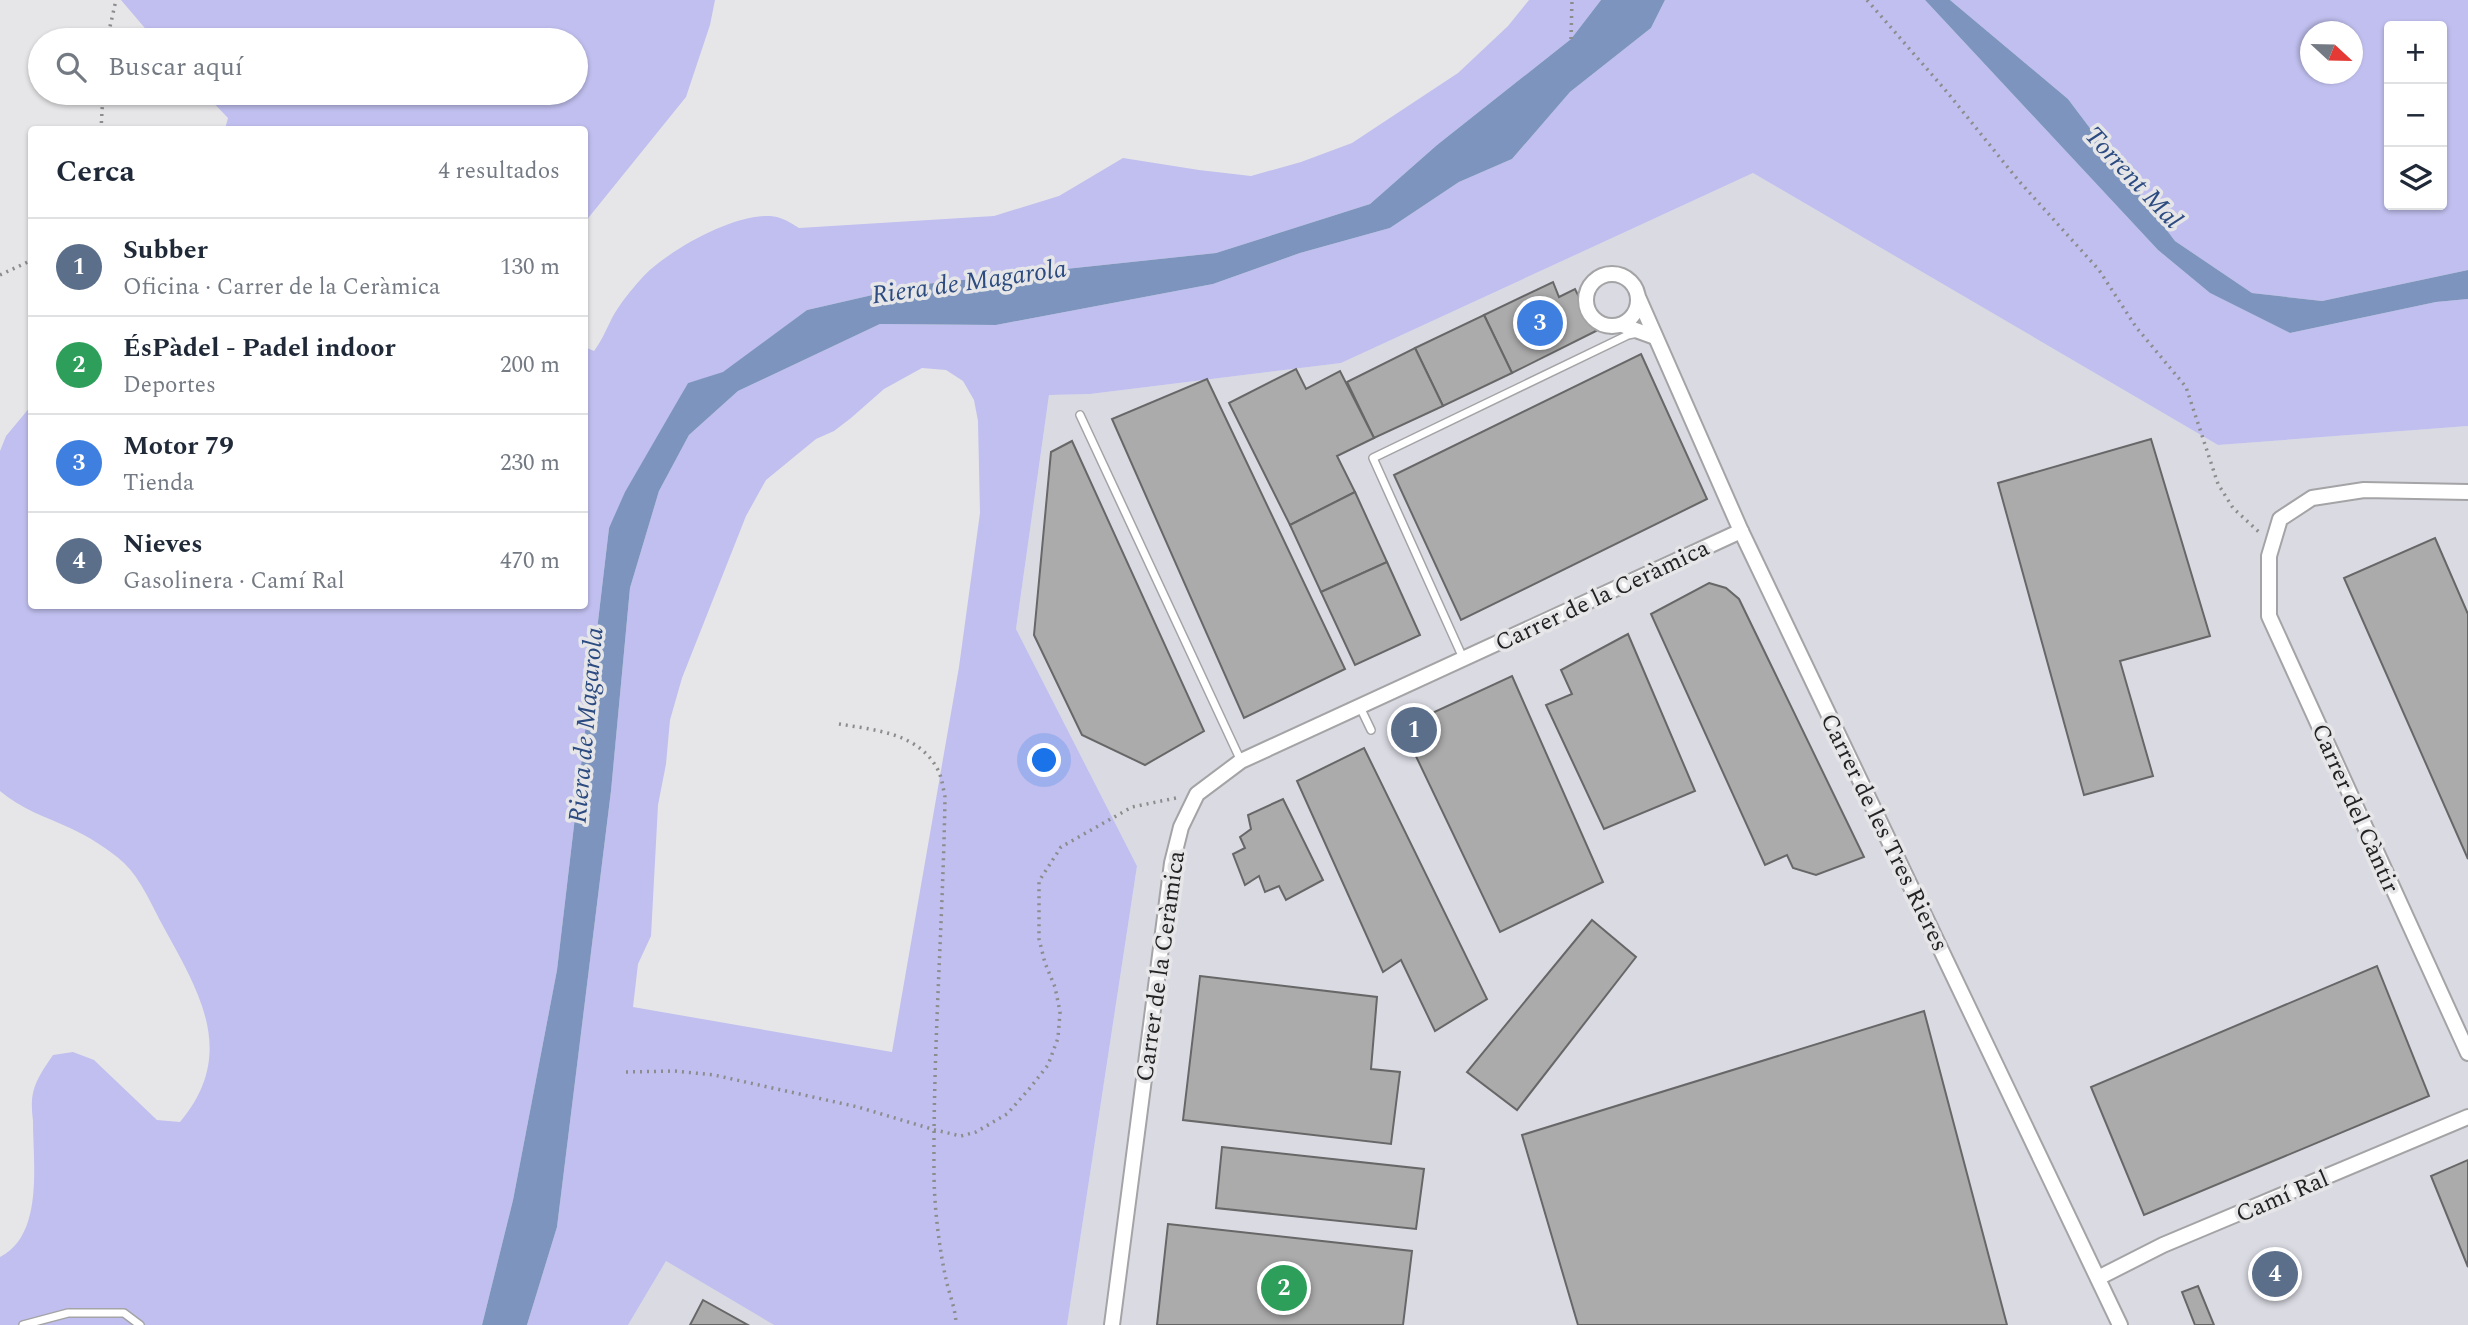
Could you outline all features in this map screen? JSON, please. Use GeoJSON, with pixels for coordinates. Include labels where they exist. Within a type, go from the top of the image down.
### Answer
{"type":"FeatureCollection","features":[{"type":"Feature","properties":{"kind":"street","name":"Carrer de les Tres Rieres"},"geometry":{"type":"LineString","coordinates":[[1648,334],[1622,325],[1605,326],[1590,316],[1586,298],[1592,282],[1608,274],[1617,274],[1632,282],[1648,334],[2120,1325]]}},
{"type":"Feature","properties":{"kind":"street"},"geometry":{"type":"LineString","coordinates":[[1622,325],[1634,314],[1639,299]]}},
{"type":"Feature","properties":{"kind":"street"},"geometry":{"type":"LineString","coordinates":[[2271,550],[2280,519],[2312,498],[2364,490],[2468,492]]}},
{"type":"Feature","properties":{"kind":"street","name":"Carrer de la Ceràmica"},"geometry":{"type":"LineString","coordinates":[[1112,1325],[1172,863],[1181,827],[1197,794],[1241,761],[1741,531]]}},
{"type":"Feature","properties":{"kind":"street","name":"Carrer del Càntir"},"geometry":{"type":"LineString","coordinates":[[2271,550],[2269,616],[2468,1054]]}},
{"type":"Feature","properties":{"kind":"street","name":"Camí Ral"},"geometry":{"type":"LineString","coordinates":[[2098,1278],[2163,1245],[2468,1117]]}},
{"type":"Feature","properties":{"kind":"lane"},"geometry":{"type":"LineString","coordinates":[[1463,658],[1373,458],[1628,335],[1648,334]]}},
{"type":"Feature","properties":{"kind":"lane"},"geometry":{"type":"LineString","coordinates":[[1080,415],[1241,761]]}},
{"type":"Feature","properties":{"kind":"lane"},"geometry":{"type":"LineString","coordinates":[[1360,706],[1371,730]]}},
{"type":"Feature","properties":{"kind":"lane"},"geometry":{"type":"LineString","coordinates":[[23,1325],[68,1313],[124,1313],[140,1325]]}},
{"type":"Feature","properties":{"kind":"path"},"geometry":{"type":"LineString","coordinates":[[110,28],[116,0]]}},
{"type":"Feature","properties":{"kind":"path"},"geometry":{"type":"LineString","coordinates":[[1571,39],[1572,0]]}},
{"type":"Feature","properties":{"kind":"path"},"geometry":{"type":"LineString","coordinates":[[1867,0],[2018,180],[2099,270],[2136,327],[2186,387],[2218,484],[2233,508],[2271,550]]}},
{"type":"Feature","properties":{"kind":"path"},"geometry":{"type":"LineString","coordinates":[[101,126],[102,105]]}},
{"type":"Feature","properties":{"kind":"path"},"geometry":{"type":"LineString","coordinates":[[0,275],[28,262]]}},
{"type":"Feature","properties":{"kind":"path"},"geometry":{"type":"LineString","coordinates":[[839,723],[897,734],[926,752],[939,771],[945,797],[933,1078],[934,1175],[946,1278],[956,1313],[956,1325]]}},
{"type":"Feature","properties":{"kind":"path"},"geometry":{"type":"LineString","coordinates":[[626,1072],[675,1071],[714,1075],[858,1107],[961,1136],[976,1132],[1007,1114],[1048,1065],[1058,1038],[1060,1012],[1055,987],[1039,939],[1039,881],[1061,847],[1132,807],[1197,794]]}},
{"type":"Feature","properties":{"kind":"shaded area"},"geometry":{"type":"Polygon","coordinates":[[[121,0],[715,0],[710,25],[686,97],[588,218],[588,126],[226,126],[228,118],[216,105],[588,105],[588,28],[145,28],[121,0]]]}},
{"type":"Feature","properties":{"kind":"shaded area"},"geometry":{"type":"Polygon","coordinates":[[[1529,0],[1601,0],[1571,39],[1437,145],[1370,204],[1216,253],[916,285],[807,310],[723,373],[688,383],[609,528],[557,970],[513,1200],[482,1325],[0,1325],[0,1257],[14,1247],[24,1232],[30,1215],[34,1177],[32,1096],[53,1055],[73,1052],[94,1060],[157,1120],[180,1122],[197,1096],[207,1072],[210,1047],[207,1023],[189,975],[146,893],[130,869],[91,839],[25,808],[0,791],[0,451],[6,436],[28,410],[28,609],[588,609],[588,348],[594,351],[625,298],[652,268],[668,256],[727,225],[765,216],[783,219],[799,228],[994,216],[1059,196],[1123,158],[1251,176],[1301,162],[1352,143],[1458,73],[1508,26],[1529,0]]]}},
{"type":"Feature","properties":{"kind":"shaded area"},"geometry":{"type":"Polygon","coordinates":[[[1665,0],[1925,0],[2158,250],[2210,293],[2290,333],[2436,302],[2468,299],[2468,426],[2218,445],[1753,173],[1341,363],[1090,394],[1049,395],[1016,629],[1137,866],[1067,1325],[774,1325],[666,1261],[628,1325],[527,1325],[557,1227],[611,791],[630,588],[659,491],[689,435],[738,391],[880,324],[996,325],[1213,284],[1300,253],[1390,228],[1459,182],[1512,159],[1570,92],[1651,28],[1665,0]],[[922,368],[884,389],[851,418],[834,431],[816,439],[766,480],[746,516],[682,678],[670,720],[666,764],[658,805],[651,936],[638,964],[633,1007],[892,1052],[959,667],[980,513],[978,421],[974,400],[963,381],[946,370],[922,368]]]}},
{"type":"Feature","properties":{"kind":"shaded area"},"geometry":{"type":"Polygon","coordinates":[[[1950,0],[2468,0],[2468,270],[2322,301],[2252,293],[2175,241],[2068,99],[1950,0]]]}},
{"type":"Feature","properties":{"kind":"shaded area"},"geometry":{"type":"Polygon","coordinates":[[[1753,173],[2218,445],[2468,426],[2468,1325],[1067,1325],[1137,866],[1016,629],[1049,395],[1090,394],[1341,363],[1753,173]]]}},
{"type":"Feature","properties":{"kind":"shaded area"},"geometry":{"type":"Polygon","coordinates":[[[666,1261],[774,1325],[628,1325],[666,1261]]]}},
{"type":"Feature","properties":{"kind":"water","name":"Riera de Magarola"},"geometry":{"type":"Polygon","coordinates":[[[1601,0],[1665,0],[1651,28],[1570,92],[1512,159],[1459,182],[1390,228],[1300,253],[1213,284],[996,325],[880,324],[738,391],[689,435],[659,491],[630,588],[611,791],[557,1227],[527,1325],[482,1325],[513,1200],[557,970],[609,528],[625,492],[688,383],[723,372],[807,310],[916,285],[1216,253],[1370,204],[1437,145],[1571,39],[1601,0]]]}},
{"type":"Feature","properties":{"kind":"water"},"geometry":{"type":"Polygon","coordinates":[[[1925,0],[1950,0],[2068,99],[2175,241],[2252,293],[2322,301],[2468,270],[2468,299],[2436,302],[2290,333],[2210,293],[2158,250],[1925,0]]]}},
{"type":"Feature","properties":{"kind":"building"},"geometry":{"type":"Polygon","coordinates":[[[1553,282],[1559,297],[1575,289],[1596,331],[1512,373],[1484,315],[1553,282]]]}},
{"type":"Feature","properties":{"kind":"building"},"geometry":{"type":"Polygon","coordinates":[[[1484,315],[1512,373],[1443,406],[1415,348],[1484,315]]]}},
{"type":"Feature","properties":{"kind":"building"},"geometry":{"type":"Polygon","coordinates":[[[1415,348],[1443,406],[1374,438],[1347,382],[1415,348]]]}},
{"type":"Feature","properties":{"kind":"building"},"geometry":{"type":"Polygon","coordinates":[[[1641,354],[1707,499],[1461,620],[1394,475],[1641,354]]]}},
{"type":"Feature","properties":{"kind":"building"},"geometry":{"type":"Polygon","coordinates":[[[1296,369],[1306,389],[1340,371],[1374,438],[1337,456],[1355,492],[1290,525],[1229,403],[1296,369]]]}},
{"type":"Feature","properties":{"kind":"building"},"geometry":{"type":"Polygon","coordinates":[[[1207,379],[1345,669],[1244,718],[1112,419],[1207,379]]]}},
{"type":"Feature","properties":{"kind":"building"},"geometry":{"type":"Polygon","coordinates":[[[2151,439],[2210,636],[2120,661],[2153,776],[2084,795],[1998,483],[2151,439]]]}},
{"type":"Feature","properties":{"kind":"building"},"geometry":{"type":"Polygon","coordinates":[[[1072,441],[1204,731],[1145,765],[1082,735],[1034,635],[1051,452],[1072,441]]]}},
{"type":"Feature","properties":{"kind":"building"},"geometry":{"type":"Polygon","coordinates":[[[1355,492],[1387,562],[1321,592],[1290,525],[1355,492]]]}},
{"type":"Feature","properties":{"kind":"building"},"geometry":{"type":"Polygon","coordinates":[[[2435,538],[2468,614],[2468,859],[2344,578],[2435,538]]]}},
{"type":"Feature","properties":{"kind":"building"},"geometry":{"type":"Polygon","coordinates":[[[1387,562],[1420,635],[1355,665],[1321,592],[1387,562]]]}},
{"type":"Feature","properties":{"kind":"building"},"geometry":{"type":"Polygon","coordinates":[[[1709,583],[1726,588],[1739,599],[1864,857],[1816,875],[1793,868],[1787,855],[1765,865],[1651,614],[1709,583]]]}},
{"type":"Feature","properties":{"kind":"building"},"geometry":{"type":"Polygon","coordinates":[[[1628,634],[1695,791],[1604,829],[1546,705],[1572,694],[1561,670],[1628,634]]]}},
{"type":"Feature","properties":{"kind":"building"},"geometry":{"type":"Polygon","coordinates":[[[1512,676],[1603,882],[1500,932],[1402,727],[1512,676]]]}},
{"type":"Feature","properties":{"kind":"building"},"geometry":{"type":"Polygon","coordinates":[[[1364,748],[1487,999],[1435,1031],[1401,960],[1383,972],[1297,781],[1364,748]]]}},
{"type":"Feature","properties":{"kind":"building"},"geometry":{"type":"Polygon","coordinates":[[[1283,799],[1323,880],[1286,900],[1279,886],[1265,892],[1259,876],[1245,885],[1233,854],[1245,848],[1240,837],[1251,829],[1248,815],[1283,799]]]}},
{"type":"Feature","properties":{"kind":"building"},"geometry":{"type":"Polygon","coordinates":[[[1592,920],[1636,957],[1517,1110],[1467,1072],[1592,920]]]}},
{"type":"Feature","properties":{"kind":"building"},"geometry":{"type":"Polygon","coordinates":[[[2377,966],[2429,1096],[2144,1215],[2091,1087],[2377,966]]]}},
{"type":"Feature","properties":{"kind":"building"},"geometry":{"type":"Polygon","coordinates":[[[1200,976],[1377,997],[1371,1069],[1400,1072],[1391,1144],[1183,1120],[1200,976]]]}},
{"type":"Feature","properties":{"kind":"building"},"geometry":{"type":"Polygon","coordinates":[[[1924,1011],[2007,1325],[1578,1325],[1522,1135],[1924,1011]]]}},
{"type":"Feature","properties":{"kind":"building"},"geometry":{"type":"Polygon","coordinates":[[[1222,1147],[1424,1169],[1416,1229],[1216,1208],[1222,1147]]]}},
{"type":"Feature","properties":{"kind":"building"},"geometry":{"type":"Polygon","coordinates":[[[2468,1160],[2468,1267],[2431,1176],[2468,1160]]]}},
{"type":"Feature","properties":{"kind":"building"},"geometry":{"type":"Polygon","coordinates":[[[1168,1224],[1412,1251],[1403,1325],[1157,1325],[1168,1224]]]}},
{"type":"Feature","properties":{"kind":"building"},"geometry":{"type":"Polygon","coordinates":[[[2198,1286],[2214,1325],[2195,1325],[2182,1292],[2198,1286]]]}},
{"type":"Feature","properties":{"kind":"building"},"geometry":{"type":"Polygon","coordinates":[[[703,1300],[748,1325],[690,1325],[703,1300]]]}},
{"type":"Feature","properties":{"kind":"place","name":"Motor 79"},"geometry":{"type":"Point","coordinates":[1540,323]}},
{"type":"Feature","properties":{"kind":"place","name":"Subber"},"geometry":{"type":"Point","coordinates":[1414,730]}},
{"type":"Feature","properties":{"kind":"place","name":"Nieves"},"geometry":{"type":"Point","coordinates":[2275,1274]}},
{"type":"Feature","properties":{"kind":"place","name":"ÉsPàdel - Padel indoor"},"geometry":{"type":"Point","coordinates":[1284,1288]}},
{"type":"Feature","properties":{"kind":"water label","name":"Torrent Mal"},"geometry":{"type":"Point","coordinates":[2134,177]}}]}
